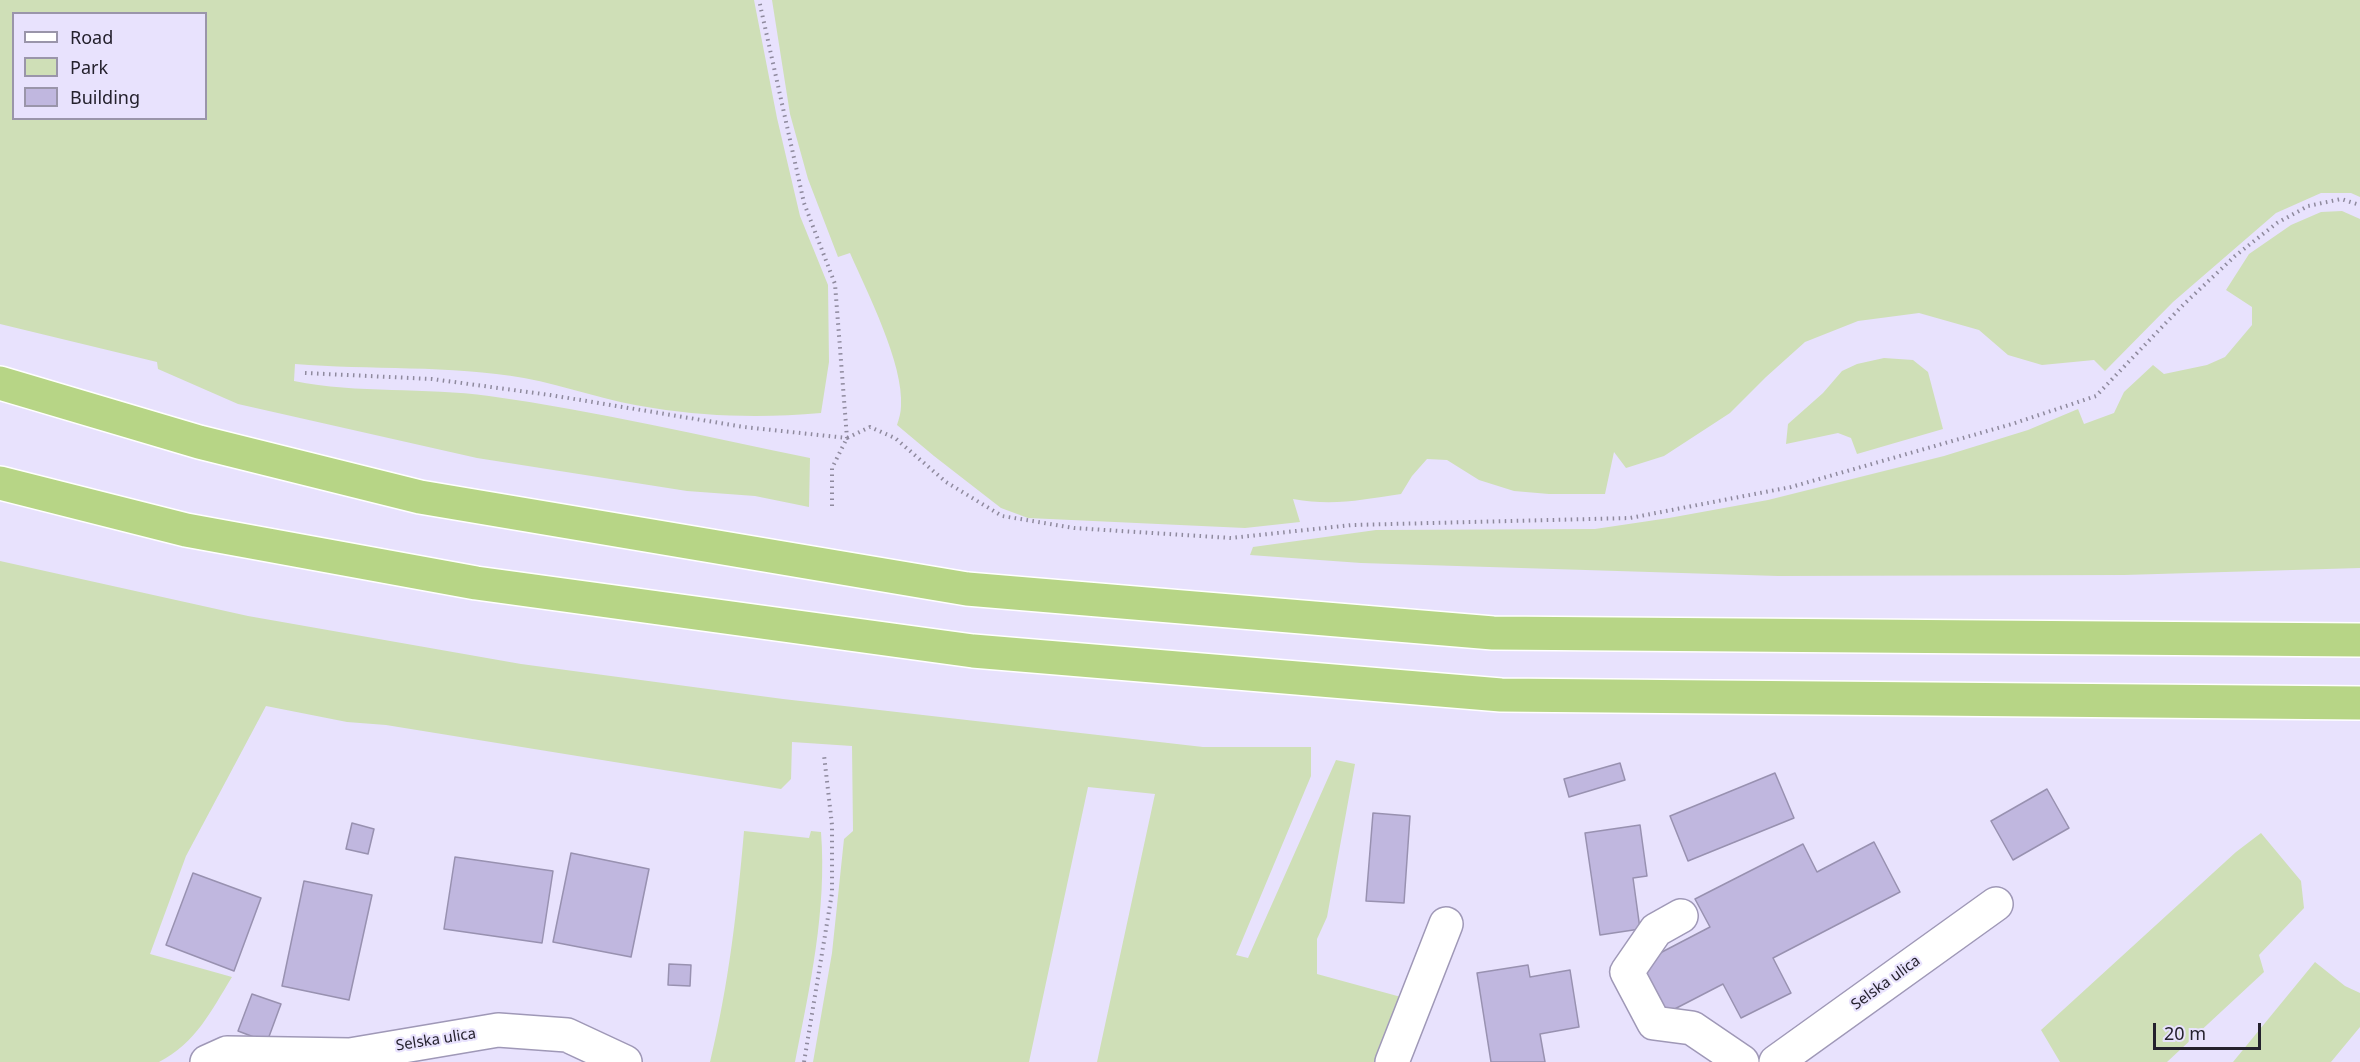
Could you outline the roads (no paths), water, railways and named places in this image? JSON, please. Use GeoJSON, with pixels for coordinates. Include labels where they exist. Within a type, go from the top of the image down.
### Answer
{"type":"FeatureCollection","features":[{"type":"Feature","properties":{"kind":"highway"},"geometry":{"type":"LineString","coordinates":[[0,383],[199,442],[420,497],[967,589],[1493,633],[2360,640]]}},
{"type":"Feature","properties":{"kind":"highway"},"geometry":{"type":"LineString","coordinates":[[0,483],[186,530],[476,583],[973,651],[1501,695],[2360,704]]}},
{"type":"Feature","properties":{"kind":"street","name":"Selska ulica"},"geometry":{"type":"LineString","coordinates":[[1776,1062],[1996,904]]}},
{"type":"Feature","properties":{"kind":"street"},"geometry":{"type":"LineString","coordinates":[[1681,916],[1656,930],[1627,972],[1654,1023],[1692,1028],[1742,1062]]}},
{"type":"Feature","properties":{"kind":"street"},"geometry":{"type":"LineString","coordinates":[[1392,1062],[1446,924]]}},
{"type":"Feature","properties":{"kind":"street","name":"Selska ulica"},"geometry":{"type":"LineString","coordinates":[[207,1062],[227,1053],[350,1055],[498,1030],[567,1035],[625,1062]]}}]}
